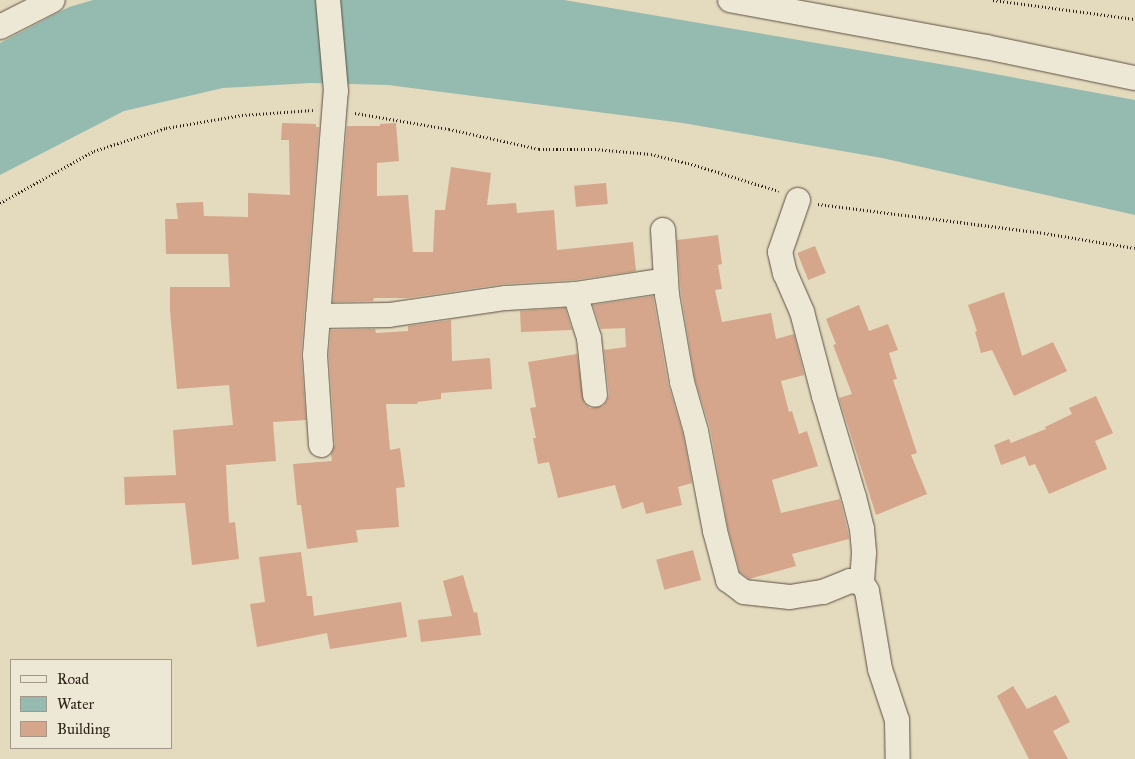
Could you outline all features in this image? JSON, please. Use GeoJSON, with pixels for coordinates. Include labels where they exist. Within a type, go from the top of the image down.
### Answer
{"type":"FeatureCollection","features":[{"type":"Feature","properties":{"kind":"street"},"geometry":{"type":"LineString","coordinates":[[0,27],[53,0]]}},
{"type":"Feature","properties":{"kind":"street"},"geometry":{"type":"LineString","coordinates":[[321,445],[315,355],[335,100],[328,0]]}},
{"type":"Feature","properties":{"kind":"street"},"geometry":{"type":"LineString","coordinates":[[730,0],[986,47],[1135,78]]}},
{"type":"Feature","properties":{"kind":"street"},"geometry":{"type":"LineString","coordinates":[[798,200],[780,252],[785,273],[802,312],[862,528],[864,553],[862,582],[867,590],[880,669],[897,720],[898,759]]}},
{"type":"Feature","properties":{"kind":"street"},"geometry":{"type":"LineString","coordinates":[[663,230],[666,280],[682,382],[696,431],[715,531],[728,580],[744,592],[790,597],[823,592],[850,581],[862,582]]}},
{"type":"Feature","properties":{"kind":"street"},"geometry":{"type":"LineString","coordinates":[[318,316],[389,315],[506,298],[575,294],[653,284],[666,280]]}},
{"type":"Feature","properties":{"kind":"street"},"geometry":{"type":"LineString","coordinates":[[575,294],[589,338],[595,395]]}},
{"type":"Feature","properties":{"kind":"path"},"geometry":{"type":"LineString","coordinates":[[993,0],[1135,19]]}},
{"type":"Feature","properties":{"kind":"path"},"geometry":{"type":"LineString","coordinates":[[0,203],[94,151],[166,128],[284,110],[335,100],[449,129],[539,149],[596,149],[651,154],[771,188],[798,200],[1044,233],[1135,248]]}},
{"type":"Feature","properties":{"kind":"water"},"geometry":{"type":"Polygon","coordinates":[[[93,0],[564,0],[957,67],[1135,100],[1135,215],[882,158],[683,123],[388,85],[311,83],[223,88],[124,111],[0,175],[0,43],[69,7],[93,0]]]}},
{"type":"Feature","properties":{"kind":"building"},"geometry":{"type":"Polygon","coordinates":[[[282,123],[316,124],[316,127],[319,127],[301,354],[306,420],[273,422],[276,461],[226,465],[229,523],[235,522],[239,559],[192,565],[185,503],[125,505],[124,477],[176,475],[173,430],[233,425],[229,385],[177,389],[170,311],[170,287],[230,287],[228,254],[166,254],[165,219],[178,219],[176,203],[203,202],[204,216],[248,217],[248,193],[290,195],[289,140],[281,140],[282,123]]]}},
{"type":"Feature","properties":{"kind":"building"},"geometry":{"type":"Polygon","coordinates":[[[396,123],[399,161],[377,163],[377,196],[408,195],[413,252],[433,252],[435,210],[445,210],[451,167],[491,173],[487,205],[516,203],[517,213],[554,210],[557,250],[633,242],[636,271],[574,280],[504,284],[408,298],[374,298],[373,301],[333,302],[347,126],[380,126],[380,124],[396,123]]]}},
{"type":"Feature","properties":{"kind":"building"},"geometry":{"type":"Polygon","coordinates":[[[606,183],[608,204],[576,207],[574,186],[606,183]]]}},
{"type":"Feature","properties":{"kind":"building"},"geometry":{"type":"Polygon","coordinates":[[[718,235],[722,264],[718,265],[722,289],[715,290],[722,322],[771,313],[776,339],[794,334],[804,375],[781,381],[789,412],[792,411],[799,434],[807,431],[818,466],[772,480],[781,513],[840,499],[849,539],[792,554],[796,566],[749,579],[740,572],[728,528],[710,428],[695,379],[681,293],[677,240],[718,235]]]}},
{"type":"Feature","properties":{"kind":"building"},"geometry":{"type":"Polygon","coordinates":[[[815,246],[826,273],[808,280],[797,253],[815,246]]]}},
{"type":"Feature","properties":{"kind":"building"},"geometry":{"type":"Polygon","coordinates":[[[1004,292],[1022,356],[1053,342],[1067,371],[1014,396],[992,350],[981,353],[975,332],[977,331],[968,305],[1004,292]]]}},
{"type":"Feature","properties":{"kind":"building"},"geometry":{"type":"Polygon","coordinates":[[[653,296],[668,384],[683,434],[692,483],[678,487],[682,505],[646,514],[643,502],[622,509],[615,485],[558,498],[549,462],[538,464],[533,438],[536,438],[530,408],[536,407],[528,362],[577,354],[584,403],[590,408],[603,406],[609,394],[604,350],[626,347],[625,328],[601,329],[593,305],[653,296]]]}},
{"type":"Feature","properties":{"kind":"building"},"geometry":{"type":"Polygon","coordinates":[[[859,305],[869,331],[888,324],[898,350],[889,353],[897,379],[893,380],[917,453],[911,455],[927,494],[876,515],[839,398],[852,394],[833,345],[836,344],[826,319],[859,305]]]}},
{"type":"Feature","properties":{"kind":"building"},"geometry":{"type":"Polygon","coordinates":[[[565,308],[572,330],[521,332],[520,311],[565,308]]]}},
{"type":"Feature","properties":{"kind":"building"},"geometry":{"type":"Polygon","coordinates":[[[451,320],[452,361],[490,358],[492,389],[441,393],[441,399],[417,402],[418,404],[386,404],[390,450],[400,448],[405,487],[396,488],[399,527],[356,530],[358,542],[307,549],[301,505],[297,505],[293,464],[332,461],[331,454],[335,444],[329,355],[331,330],[375,329],[376,333],[408,331],[408,326],[451,320]]]}},
{"type":"Feature","properties":{"kind":"building"},"geometry":{"type":"Polygon","coordinates":[[[1096,396],[1113,433],[1095,441],[1107,469],[1049,494],[1035,464],[1029,466],[1025,456],[1001,465],[994,445],[1009,439],[1011,443],[1046,429],[1045,427],[1072,414],[1069,408],[1096,396]]]}},
{"type":"Feature","properties":{"kind":"building"},"geometry":{"type":"Polygon","coordinates":[[[693,550],[701,580],[664,590],[656,560],[693,550]]]}},
{"type":"Feature","properties":{"kind":"building"},"geometry":{"type":"Polygon","coordinates":[[[301,552],[307,596],[312,596],[314,616],[401,602],[407,637],[330,649],[327,633],[257,647],[250,604],[265,602],[259,557],[301,552]]]}},
{"type":"Feature","properties":{"kind":"building"},"geometry":{"type":"Polygon","coordinates":[[[463,575],[474,613],[477,612],[481,635],[421,642],[418,620],[452,616],[443,581],[463,575]]]}},
{"type":"Feature","properties":{"kind":"building"},"geometry":{"type":"Polygon","coordinates":[[[1013,686],[1027,709],[1056,695],[1070,722],[1053,731],[1068,759],[1029,759],[997,696],[1013,686]]]}}]}
